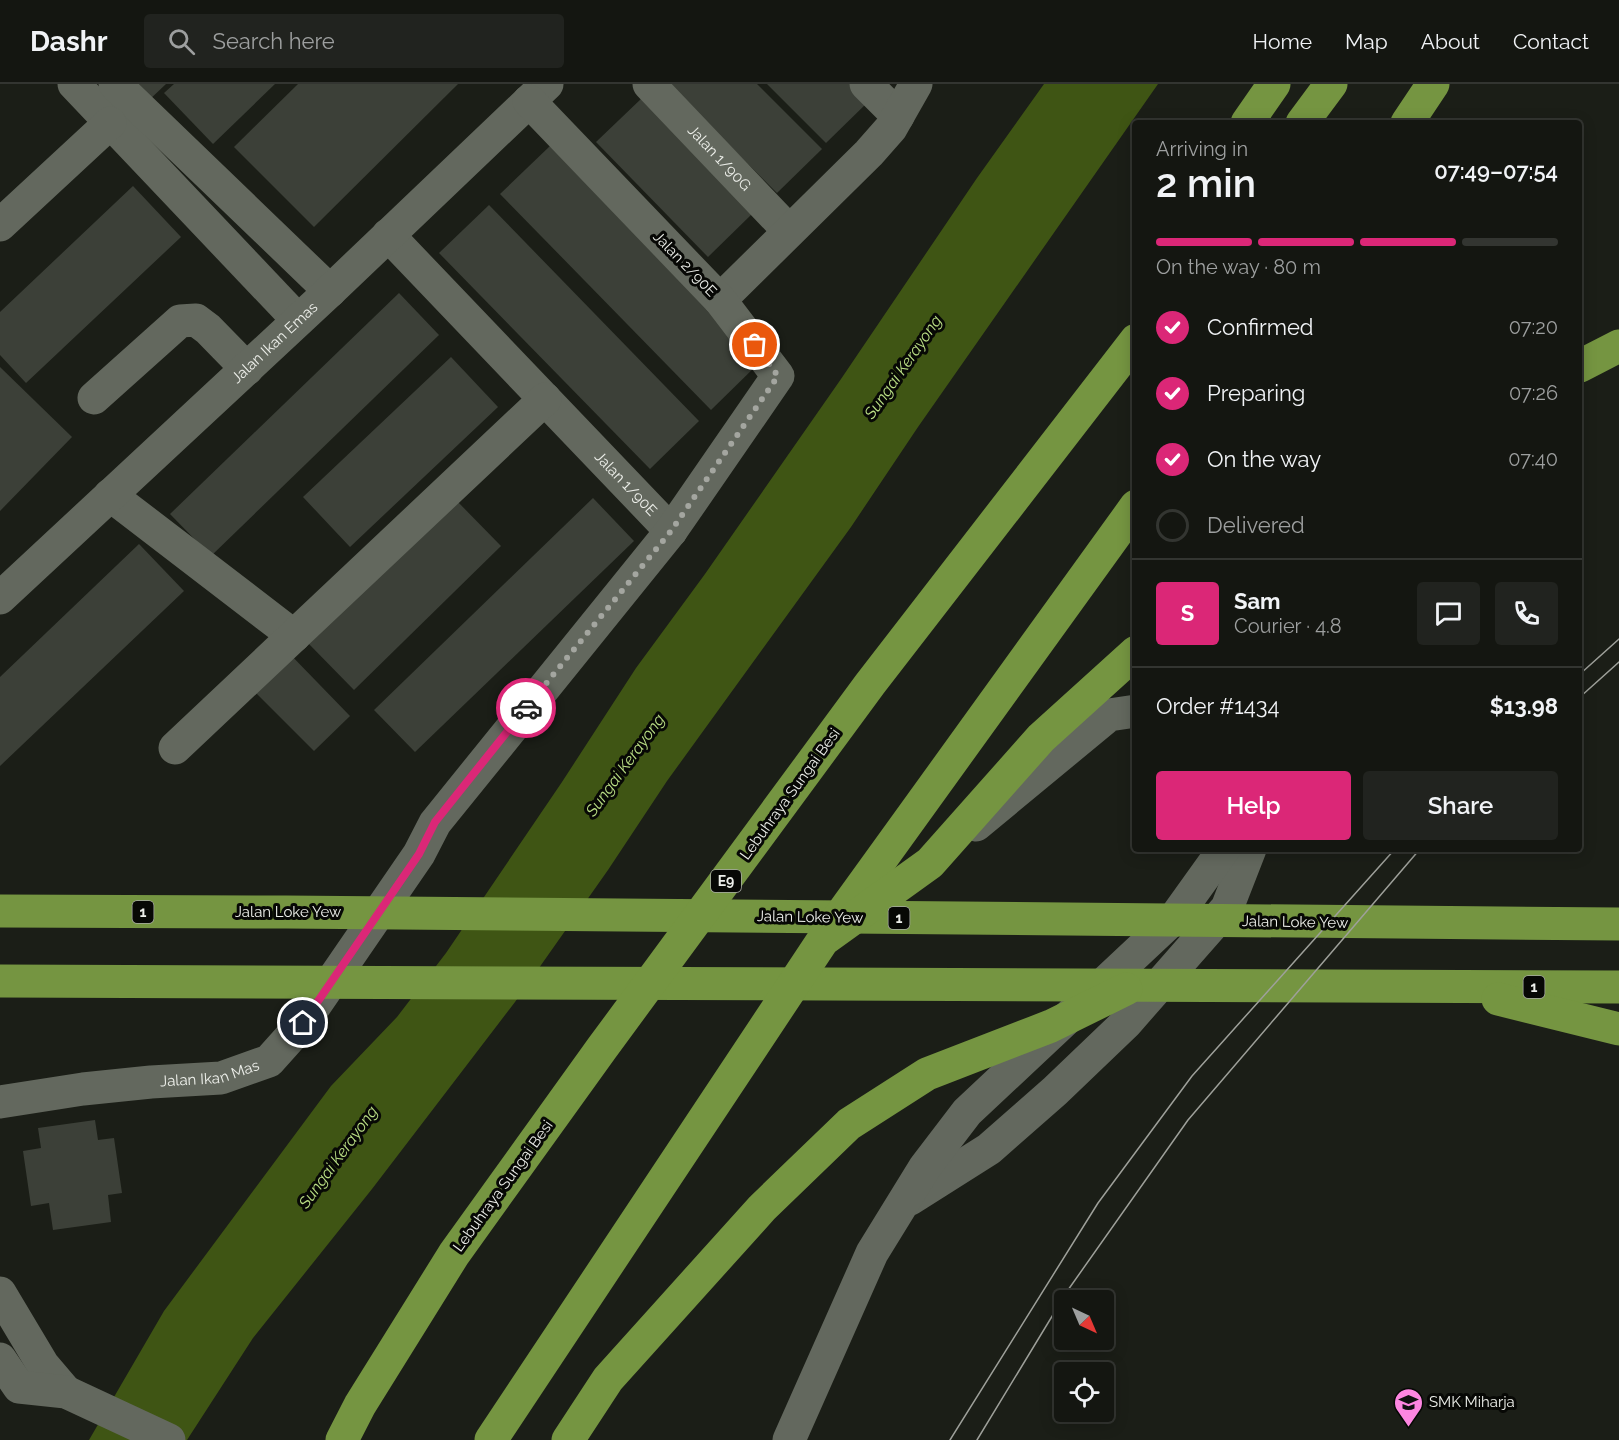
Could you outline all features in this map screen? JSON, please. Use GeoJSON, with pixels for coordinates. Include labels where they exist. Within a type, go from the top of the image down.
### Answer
{"type":"FeatureCollection","features":[{"type":"Feature","properties":{"kind":"highway"},"geometry":{"type":"LineString","coordinates":[[1249,120],[1274,84]]}},
{"type":"Feature","properties":{"kind":"highway"},"geometry":{"type":"LineString","coordinates":[[1304,120],[1330,84]]}},
{"type":"Feature","properties":{"kind":"highway"},"geometry":{"type":"LineString","coordinates":[[1409,120],[1433,84]]}},
{"type":"Feature","properties":{"kind":"highway","name":"Lebuhraya Sungai Besi"},"geometry":{"type":"LineString","coordinates":[[342,1440],[360,1405],[454,1254],[602,1048],[870,684],[1132,345]]}},
{"type":"Feature","properties":{"kind":"highway"},"geometry":{"type":"LineString","coordinates":[[1582,365],[1619,346]]}},
{"type":"Feature","properties":{"kind":"highway"},"geometry":{"type":"LineString","coordinates":[[491,1440],[823,940],[1132,512]]}},
{"type":"Feature","properties":{"kind":"highway"},"geometry":{"type":"LineString","coordinates":[[823,940],[930,863],[1041,738],[1132,656]]}},
{"type":"Feature","properties":{"kind":"highway","name":"Jalan Loke Yew"},"geometry":{"type":"LineString","coordinates":[[0,911],[1619,924]]}},
{"type":"Feature","properties":{"kind":"highway","name":"1"},"geometry":{"type":"LineString","coordinates":[[0,981],[1619,987]]}},
{"type":"Feature","properties":{"kind":"highway"},"geometry":{"type":"LineString","coordinates":[[568,1440],[608,1378],[762,1208],[849,1124],[927,1074],[1051,1026],[1134,986]]}},
{"type":"Feature","properties":{"kind":"highway"},"geometry":{"type":"LineString","coordinates":[[1448,987],[1619,1029]]}},
{"type":"Feature","properties":{"kind":"street"},"geometry":{"type":"LineString","coordinates":[[74,84],[298,320]]}},
{"type":"Feature","properties":{"kind":"street"},"geometry":{"type":"LineString","coordinates":[[115,84],[330,291]]}},
{"type":"Feature","properties":{"kind":"street","name":"Jalan 1/90G"},"geometry":{"type":"LineString","coordinates":[[650,84],[789,231]]}},
{"type":"Feature","properties":{"kind":"street"},"geometry":{"type":"LineString","coordinates":[[866,84],[898,116]]}},
{"type":"Feature","properties":{"kind":"street"},"geometry":{"type":"LineString","coordinates":[[720,300],[869,153],[898,116],[916,84]]}},
{"type":"Feature","properties":{"kind":"street","name":"Jalan Ikan Emas"},"geometry":{"type":"LineString","coordinates":[[0,598],[247,369],[538,93]]}},
{"type":"Feature","properties":{"kind":"street","name":"Jalan 2/90E"},"geometry":{"type":"LineString","coordinates":[[538,93],[720,300],[778,376],[671,531]]}},
{"type":"Feature","properties":{"kind":"street"},"geometry":{"type":"LineString","coordinates":[[2,218],[110,123]]}},
{"type":"Feature","properties":{"kind":"street","name":"Jalan 1/90E"},"geometry":{"type":"LineString","coordinates":[[388,235],[671,531]]}},
{"type":"Feature","properties":{"kind":"street"},"geometry":{"type":"LineString","coordinates":[[94,398],[180,321],[196,320],[208,329],[247,369]]}},
{"type":"Feature","properties":{"kind":"street"},"geometry":{"type":"LineString","coordinates":[[1582,379],[1602,367],[1619,351]]}},
{"type":"Feature","properties":{"kind":"street"},"geometry":{"type":"LineString","coordinates":[[175,748],[545,399]]}},
{"type":"Feature","properties":{"kind":"street"},"geometry":{"type":"LineString","coordinates":[[110,495],[294,636]]}},
{"type":"Feature","properties":{"kind":"street","name":"Jalan Ikan Mas"},"geometry":{"type":"LineString","coordinates":[[4,1104],[83,1089],[221,1078],[269,1061],[303,1023],[419,854],[435,822],[671,531]]}},
{"type":"Feature","properties":{"kind":"street"},"geometry":{"type":"LineString","coordinates":[[930,863],[1109,715],[1132,712]]}},
{"type":"Feature","properties":{"kind":"street"},"geometry":{"type":"LineString","coordinates":[[789,1440],[872,1253],[926,1167],[967,1112],[1176,916],[1222,852]]}},
{"type":"Feature","properties":{"kind":"street"},"geometry":{"type":"LineString","coordinates":[[903,1203],[989,1149],[1055,1091],[1126,1023],[1227,908],[1249,852]]}},
{"type":"Feature","properties":{"kind":"street"},"geometry":{"type":"LineString","coordinates":[[0,1293],[43,1365],[66,1392]]}},
{"type":"Feature","properties":{"kind":"street"},"geometry":{"type":"LineString","coordinates":[[0,1359],[19,1387],[66,1392],[169,1440]]}},
{"type":"Feature","properties":{"kind":"street"},"geometry":{"type":"LineString","coordinates":[[19,1387],[43,1365]]}},
{"type":"Feature","properties":{"kind":"water","name":"Sungai Kerayong"},"geometry":{"type":"Polygon","coordinates":[[[1044,84],[1158,84],[918,427],[851,527],[667,781],[608,870],[515,1002],[372,1189],[253,1338],[187,1440],[89,1440],[164,1311],[331,1086],[397,1017],[446,953],[636,668],[705,574],[841,379],[977,178],[1044,84]]]}},
{"type":"Feature","properties":{"kind":"building"},"geometry":{"type":"Polygon","coordinates":[[[129,84],[166,84],[147,102],[129,84]]]}},
{"type":"Feature","properties":{"kind":"building"},"geometry":{"type":"Polygon","coordinates":[[[174,84],[275,84],[213,144],[164,93],[174,84]]]}},
{"type":"Feature","properties":{"kind":"building"},"geometry":{"type":"Polygon","coordinates":[[[298,84],[458,84],[314,227],[234,147],[298,84]]]}},
{"type":"Feature","properties":{"kind":"building"},"geometry":{"type":"Polygon","coordinates":[[[668,84],[757,84],[822,149],[777,193],[668,84]]]}},
{"type":"Feature","properties":{"kind":"building"},"geometry":{"type":"Polygon","coordinates":[[[767,84],[856,84],[871,99],[826,143],[767,84]]]}},
{"type":"Feature","properties":{"kind":"building"},"geometry":{"type":"Polygon","coordinates":[[[642,98],[753,213],[708,257],[596,142],[642,98]]]}},
{"type":"Feature","properties":{"kind":"building"},"geometry":{"type":"Polygon","coordinates":[[[550,146],[760,362],[711,410],[500,194],[550,146]]]}},
{"type":"Feature","properties":{"kind":"building"},"geometry":{"type":"Polygon","coordinates":[[[133,186],[181,237],[26,383],[0,355],[0,312],[133,186]]]}},
{"type":"Feature","properties":{"kind":"building"},"geometry":{"type":"Polygon","coordinates":[[[489,205],[699,421],[650,469],[439,253],[489,205]]]}},
{"type":"Feature","properties":{"kind":"building"},"geometry":{"type":"Polygon","coordinates":[[[399,293],[439,335],[211,556],[170,514],[399,293]]]}},
{"type":"Feature","properties":{"kind":"building"},"geometry":{"type":"Polygon","coordinates":[[[451,357],[498,407],[350,547],[303,497],[451,357]]]}},
{"type":"Feature","properties":{"kind":"building"},"geometry":{"type":"Polygon","coordinates":[[[0,367],[72,437],[0,511],[0,367]]]}},
{"type":"Feature","properties":{"kind":"building"},"geometry":{"type":"Polygon","coordinates":[[[593,498],[634,541],[415,752],[374,710],[593,498]]]}},
{"type":"Feature","properties":{"kind":"building"},"geometry":{"type":"Polygon","coordinates":[[[455,499],[501,546],[354,690],[308,643],[455,499]]]}},
{"type":"Feature","properties":{"kind":"building"},"geometry":{"type":"Polygon","coordinates":[[[139,544],[184,591],[0,766],[0,677],[139,544]]]}},
{"type":"Feature","properties":{"kind":"building"},"geometry":{"type":"Polygon","coordinates":[[[285,649],[350,716],[314,751],[249,686],[285,649]]]}},
{"type":"Feature","properties":{"kind":"building"},"geometry":{"type":"Polygon","coordinates":[[[95,1120],[98,1140],[114,1138],[122,1193],[108,1195],[111,1222],[53,1230],[49,1203],[31,1206],[23,1151],[41,1148],[38,1128],[95,1120]]]}},
{"type":"Feature","properties":{"kind":"tram line"},"geometry":{"type":"LineString","coordinates":[[1582,672],[1619,639]]}},
{"type":"Feature","properties":{"kind":"tram line"},"geometry":{"type":"LineString","coordinates":[[1582,695],[1619,662]]}},
{"type":"Feature","properties":{"kind":"tram line"},"geometry":{"type":"LineString","coordinates":[[950,1440],[1098,1203],[1192,1076],[1392,852]]}},
{"type":"Feature","properties":{"kind":"tram line"},"geometry":{"type":"LineString","coordinates":[[977,1440],[1068,1290],[1188,1120],[1417,852]]}},
{"type":"Feature","properties":{"kind":"way so far"},"geometry":{"type":"LineString","coordinates":[[526,708],[671,531],[778,376],[755,345]]}},
{"type":"Feature","properties":{"kind":"place","name":"SMK Miharja"},"geometry":{"type":"Point","coordinates":[1408,1428]}},
{"type":"Feature","properties":{"kind":"route"},"geometry":{"type":"LineString","coordinates":[[303,1023],[419,854],[435,822],[526,708]]}}]}
